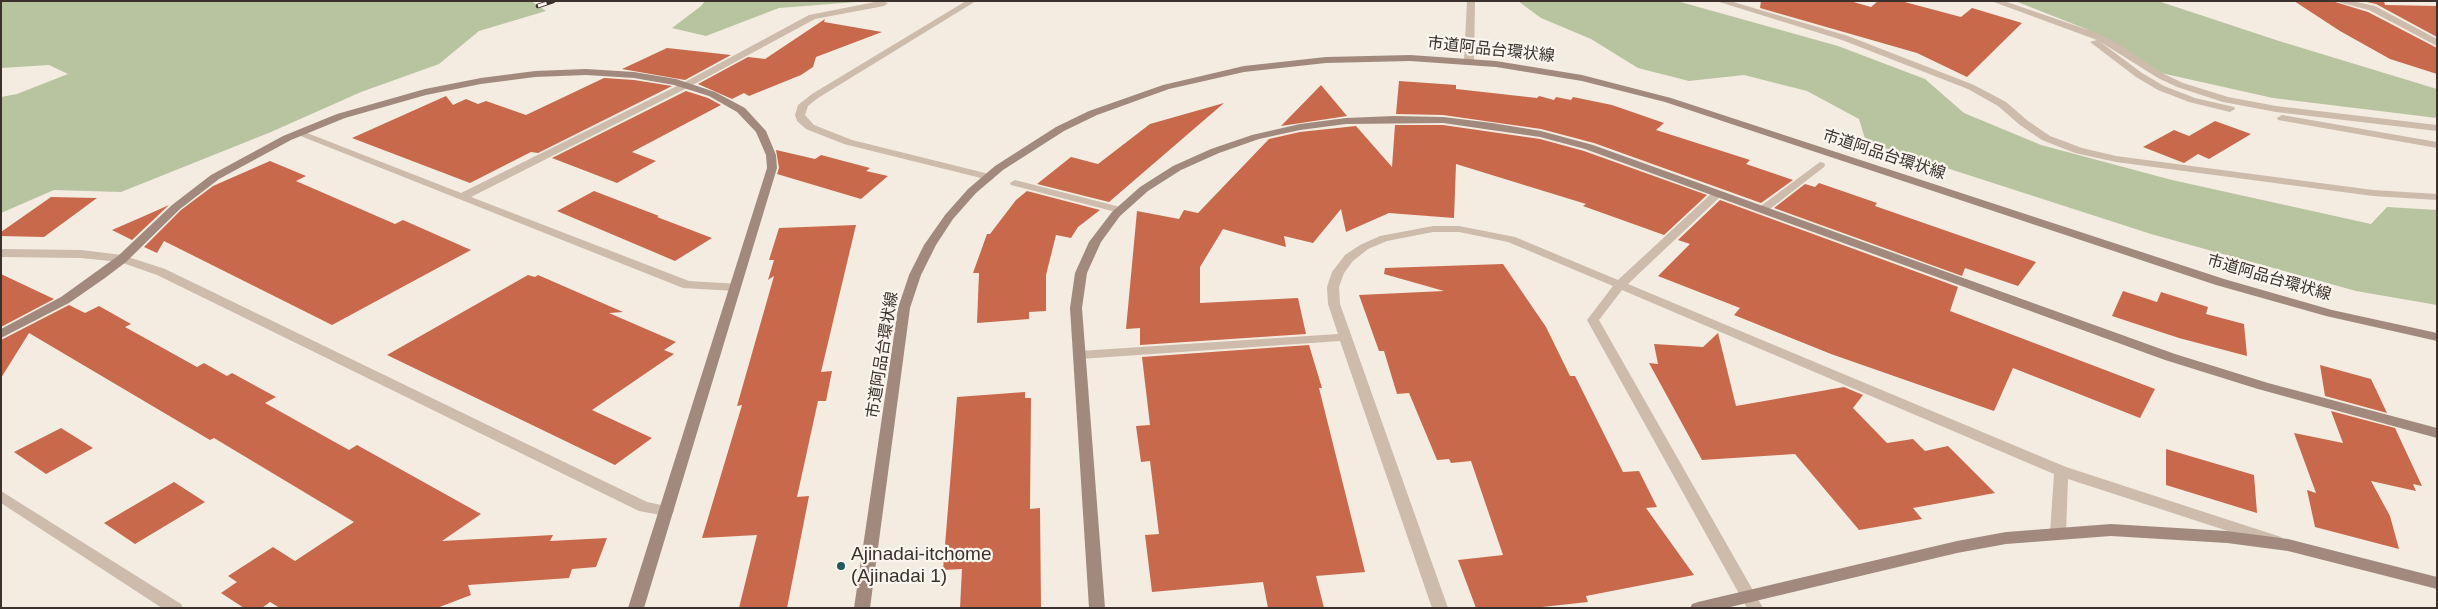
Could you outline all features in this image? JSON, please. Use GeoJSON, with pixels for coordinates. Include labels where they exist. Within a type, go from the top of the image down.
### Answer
{"type":"FeatureCollection","features":[{"type":"Feature","properties":{"kind":"street"},"geometry":{"type":"LineString","coordinates":[[972,1],[815,96],[803,105],[800,115],[801,119],[810,128],[848,142],[989,177]]}},
{"type":"Feature","properties":{"kind":"street"},"geometry":{"type":"LineString","coordinates":[[1469,62],[1470,1]]}},
{"type":"Feature","properties":{"kind":"street"},"geometry":{"type":"LineString","coordinates":[[1720,1],[1845,38],[1971,87],[2002,104],[2024,123],[2046,138],[2079,151],[2116,159],[2373,193],[2437,198]]}},
{"type":"Feature","properties":{"kind":"street"},"geometry":{"type":"LineString","coordinates":[[1996,1],[2078,29],[2109,42],[2167,79],[2226,100],[2276,109],[2437,128]]}},
{"type":"Feature","properties":{"kind":"street"},"geometry":{"type":"LineString","coordinates":[[2338,1],[2372,8],[2437,43]]}},
{"type":"Feature","properties":{"kind":"street"},"geometry":{"type":"LineString","coordinates":[[461,198],[686,85],[812,17],[884,2]]}},
{"type":"Feature","properties":{"kind":"street"},"geometry":{"type":"LineString","coordinates":[[2078,29],[2148,82],[2192,100],[2437,145]]}},
{"type":"Feature","properties":{"kind":"street","name":"市道阿品台環状線"},"geometry":{"type":"LineString","coordinates":[[862,608],[904,308],[914,275],[930,245],[949,217],[989,177],[1028,148],[1093,113],[1166,87],[1204,77],[1276,64],[1326,60],[1410,58],[1469,62],[1539,70],[1626,88],[2220,282],[2330,313],[2437,337]]}},
{"type":"Feature","properties":{"kind":"street"},"geometry":{"type":"LineString","coordinates":[[1,334],[66,300],[122,259],[195,192],[238,163],[298,133],[341,116],[397,99],[453,86],[508,77],[561,73],[610,73],[656,78],[686,85],[712,94],[741,110],[761,130],[771,155],[772,168],[636,608]]}},
{"type":"Feature","properties":{"kind":"street"},"geometry":{"type":"LineString","coordinates":[[1097,608],[1076,308],[1081,274],[1094,242],[1120,210],[1144,189],[1177,168],[1214,151],[1256,137],[1346,121],[1394,119],[1443,120],[1541,134],[1589,147],[2170,357],[2272,389],[2437,433]]}},
{"type":"Feature","properties":{"kind":"street"},"geometry":{"type":"LineString","coordinates":[[298,133],[687,285],[735,287]]}},
{"type":"Feature","properties":{"kind":"street"},"geometry":{"type":"LineString","coordinates":[[1762,210],[1820,165]]}},
{"type":"Feature","properties":{"kind":"street"},"geometry":{"type":"LineString","coordinates":[[1015,184],[1120,210]]}},
{"type":"Feature","properties":{"kind":"street"},"geometry":{"type":"LineString","coordinates":[[1717,194],[1621,284],[1593,320],[1751,602]]}},
{"type":"Feature","properties":{"kind":"street"},"geometry":{"type":"LineString","coordinates":[[1440,608],[1334,304],[1333,287],[1338,272],[1349,258],[1364,247],[1384,238],[1407,232],[1450,229],[1486,233],[1519,242],[2061,471],[2288,545],[2437,583]]}},
{"type":"Feature","properties":{"kind":"street"},"geometry":{"type":"LineString","coordinates":[[1,253],[81,254],[122,259],[169,276],[644,507],[666,511]]}},
{"type":"Feature","properties":{"kind":"street"},"geometry":{"type":"LineString","coordinates":[[1080,355],[1345,336]]}},
{"type":"Feature","properties":{"kind":"street"},"geometry":{"type":"LineString","coordinates":[[2058,533],[2061,471]]}},
{"type":"Feature","properties":{"kind":"street"},"geometry":{"type":"LineString","coordinates":[[6,504],[175,608]]}},
{"type":"Feature","properties":{"kind":"street"},"geometry":{"type":"LineString","coordinates":[[1698,608],[1751,602],[1957,547],[2006,538],[2111,530],[2168,532],[2288,545]]}},
{"type":"Feature","properties":{"kind":"green space"},"geometry":{"type":"Polygon","coordinates":[[[1,1],[531,1],[546,11],[479,31],[439,64],[361,92],[271,132],[121,192],[54,190],[1,213],[1,97],[17,94],[68,74],[49,65],[1,68],[1,1]]]}},
{"type":"Feature","properties":{"kind":"green space"},"geometry":{"type":"Polygon","coordinates":[[[705,1],[869,1],[779,8],[706,36],[672,28],[705,1]]]}},
{"type":"Feature","properties":{"kind":"green space"},"geometry":{"type":"Polygon","coordinates":[[[1518,1],[1677,1],[1838,46],[1925,79],[1964,113],[2041,145],[2172,180],[2371,224],[2387,207],[2437,210],[2437,305],[2356,291],[2151,234],[1866,142],[1859,119],[1807,91],[1744,75],[1689,81],[1638,68],[1591,39],[1541,18],[1518,1]]]}},
{"type":"Feature","properties":{"kind":"green space"},"geometry":{"type":"Polygon","coordinates":[[[2015,1],[2158,1],[2279,41],[2437,89],[2437,118],[2273,98],[2161,73],[2086,29],[2015,1]]]}},
{"type":"Feature","properties":{"kind":"building"},"geometry":{"type":"Polygon","coordinates":[[[1761,1],[1850,1],[1871,7],[1878,1],[1901,1],[1961,17],[1972,8],[2022,23],[1967,77],[1917,53],[1760,8],[1761,1]]]}},
{"type":"Feature","properties":{"kind":"building"},"geometry":{"type":"Polygon","coordinates":[[[2294,1],[2332,1],[2368,12],[2437,48],[2437,74],[2390,59],[2340,31],[2294,1]]]}},
{"type":"Feature","properties":{"kind":"building"},"geometry":{"type":"Polygon","coordinates":[[[2362,1],[2384,1],[2385,5],[2437,6],[2437,37],[2376,4],[2362,1]]]}},
{"type":"Feature","properties":{"kind":"building"},"geometry":{"type":"Polygon","coordinates":[[[825,19],[824,22],[882,32],[816,57],[813,67],[801,75],[749,96],[744,93],[732,99],[698,84],[748,57],[765,59],[825,19]]]}},
{"type":"Feature","properties":{"kind":"building"},"geometry":{"type":"Polygon","coordinates":[[[667,48],[731,55],[685,80],[622,69],[667,48]]]}},
{"type":"Feature","properties":{"kind":"building"},"geometry":{"type":"Polygon","coordinates":[[[604,78],[634,80],[672,86],[538,153],[531,152],[470,183],[352,138],[446,96],[453,105],[466,99],[478,104],[486,101],[526,115],[604,78]]]}},
{"type":"Feature","properties":{"kind":"building"},"geometry":{"type":"Polygon","coordinates":[[[1399,81],[1456,85],[1456,89],[1537,98],[1539,96],[1554,100],[1556,97],[1571,100],[1573,97],[1612,105],[1664,123],[1656,130],[1750,160],[1746,164],[1793,180],[1761,203],[1594,143],[1541,129],[1443,115],[1396,114],[1399,81]]]}},
{"type":"Feature","properties":{"kind":"building"},"geometry":{"type":"Polygon","coordinates":[[[1321,85],[1347,116],[1281,126],[1321,85]]]}},
{"type":"Feature","properties":{"kind":"building"},"geometry":{"type":"Polygon","coordinates":[[[686,91],[708,98],[721,105],[632,152],[656,161],[617,183],[552,158],[686,91]]]}},
{"type":"Feature","properties":{"kind":"building"},"geometry":{"type":"Polygon","coordinates":[[[1224,103],[1109,202],[1037,184],[1071,157],[1098,164],[1150,124],[1224,103]]]}},
{"type":"Feature","properties":{"kind":"building"},"geometry":{"type":"Polygon","coordinates":[[[2215,121],[2251,134],[2209,159],[2198,154],[2184,163],[2143,147],[2174,130],[2189,136],[2215,121]]]}},
{"type":"Feature","properties":{"kind":"building"},"geometry":{"type":"Polygon","coordinates":[[[1395,125],[1443,125],[1540,139],[1584,151],[1707,195],[1664,235],[1583,206],[1586,204],[1456,164],[1454,218],[1389,213],[1346,232],[1341,209],[1313,243],[1284,236],[1286,247],[1223,229],[1200,267],[1200,303],[1298,298],[1306,334],[1140,345],[1140,328],[1126,329],[1137,211],[1179,219],[1184,210],[1198,213],[1269,139],[1300,132],[1356,126],[1392,167],[1395,125]]]}},
{"type":"Feature","properties":{"kind":"building"},"geometry":{"type":"Polygon","coordinates":[[[776,150],[815,159],[821,155],[870,168],[866,171],[888,176],[861,199],[777,174],[779,168],[776,150]]]}},
{"type":"Feature","properties":{"kind":"building"},"geometry":{"type":"Polygon","coordinates":[[[270,161],[306,176],[296,181],[395,224],[403,220],[471,250],[332,325],[164,241],[157,253],[144,247],[181,210],[213,186],[270,161]]]}},
{"type":"Feature","properties":{"kind":"building"},"geometry":{"type":"Polygon","coordinates":[[[1819,183],[1877,203],[1875,206],[2036,262],[2018,286],[1965,268],[1962,276],[1774,208],[1805,184],[1815,187],[1819,183]]]}},
{"type":"Feature","properties":{"kind":"building"},"geometry":{"type":"Polygon","coordinates":[[[594,191],[712,238],[675,261],[557,211],[594,191]]]}},
{"type":"Feature","properties":{"kind":"building"},"geometry":{"type":"Polygon","coordinates":[[[1027,191],[1100,210],[1078,227],[1071,238],[1056,235],[1046,275],[1046,311],[1029,312],[1029,319],[977,323],[979,273],[973,273],[987,234],[990,234],[1016,200],[1027,191]]]}},
{"type":"Feature","properties":{"kind":"building"},"geometry":{"type":"Polygon","coordinates":[[[51,197],[97,198],[44,237],[1,236],[1,232],[51,197]]]}},
{"type":"Feature","properties":{"kind":"building"},"geometry":{"type":"Polygon","coordinates":[[[1720,200],[1958,287],[1950,311],[2155,389],[2140,418],[2013,368],[1994,411],[1831,354],[1734,315],[1740,308],[1658,276],[1690,244],[1678,240],[1720,200]]]}},
{"type":"Feature","properties":{"kind":"building"},"geometry":{"type":"Polygon","coordinates":[[[169,205],[132,240],[112,230],[142,217],[169,205]]]}},
{"type":"Feature","properties":{"kind":"building"},"geometry":{"type":"Polygon","coordinates":[[[856,225],[821,372],[832,371],[826,401],[818,401],[797,497],[809,496],[787,608],[739,608],[757,535],[702,538],[742,405],[737,406],[774,276],[768,280],[774,260],[769,260],[779,228],[856,225]]]}},
{"type":"Feature","properties":{"kind":"building"},"geometry":{"type":"Polygon","coordinates":[[[1503,264],[1546,327],[1570,376],[1575,376],[1623,472],[1639,471],[1657,507],[1646,508],[1694,575],[1586,596],[1588,602],[1533,608],[1476,608],[1458,560],[1503,555],[1471,461],[1451,463],[1449,459],[1437,460],[1409,393],[1397,394],[1384,351],[1379,351],[1359,295],[1444,291],[1384,274],[1385,268],[1503,264]]]}},
{"type":"Feature","properties":{"kind":"building"},"geometry":{"type":"Polygon","coordinates":[[[1,274],[54,299],[1,327],[1,274]]]}},
{"type":"Feature","properties":{"kind":"building"},"geometry":{"type":"Polygon","coordinates":[[[528,275],[535,277],[538,275],[623,312],[609,313],[676,342],[664,350],[674,354],[592,410],[652,438],[615,465],[387,355],[528,275]]]}},
{"type":"Feature","properties":{"kind":"building"},"geometry":{"type":"Polygon","coordinates":[[[2123,291],[2157,302],[2161,292],[2208,307],[2206,314],[2244,324],[2247,356],[2179,338],[2112,316],[2123,291]]]}},
{"type":"Feature","properties":{"kind":"building"},"geometry":{"type":"Polygon","coordinates":[[[69,305],[85,313],[99,306],[131,324],[125,327],[197,367],[204,363],[227,376],[232,373],[276,397],[265,403],[349,450],[357,445],[481,514],[442,541],[553,535],[550,541],[607,538],[596,567],[572,569],[569,578],[468,585],[471,595],[437,608],[280,608],[270,602],[262,608],[244,608],[221,593],[237,582],[228,576],[273,547],[295,561],[354,522],[214,438],[210,440],[29,333],[1,378],[1,340],[69,305]]]}},
{"type":"Feature","properties":{"kind":"building"},"geometry":{"type":"Polygon","coordinates":[[[1718,333],[1736,406],[1844,387],[1863,395],[1853,408],[1887,443],[1913,439],[1925,451],[1948,446],[1995,493],[1913,508],[1922,519],[1859,530],[1795,454],[1702,460],[1649,363],[1658,364],[1654,344],[1703,347],[1718,333]]]}},
{"type":"Feature","properties":{"kind":"building"},"geometry":{"type":"Polygon","coordinates":[[[1309,345],[1322,388],[1319,388],[1365,572],[1316,576],[1324,608],[1268,608],[1263,582],[1152,592],[1145,535],[1159,534],[1150,461],[1141,462],[1136,426],[1150,425],[1142,357],[1309,345]]]}},
{"type":"Feature","properties":{"kind":"building"},"geometry":{"type":"Polygon","coordinates":[[[2320,365],[2371,379],[2387,413],[2325,396],[2320,365]]]}},
{"type":"Feature","properties":{"kind":"building"},"geometry":{"type":"Polygon","coordinates":[[[1025,392],[1025,398],[1031,398],[1030,509],[1040,508],[1041,608],[960,608],[962,569],[943,570],[957,397],[1025,392]]]}},
{"type":"Feature","properties":{"kind":"building"},"geometry":{"type":"Polygon","coordinates":[[[2331,411],[2395,428],[2422,486],[2413,484],[2416,491],[2371,481],[2390,516],[2399,549],[2315,527],[2307,490],[2316,493],[2294,433],[2343,443],[2331,411]]]}},
{"type":"Feature","properties":{"kind":"building"},"geometry":{"type":"Polygon","coordinates":[[[61,428],[93,448],[46,474],[14,452],[61,428]]]}},
{"type":"Feature","properties":{"kind":"building"},"geometry":{"type":"Polygon","coordinates":[[[2166,449],[2254,475],[2257,513],[2166,485],[2166,449]]]}},
{"type":"Feature","properties":{"kind":"building"},"geometry":{"type":"Polygon","coordinates":[[[174,482],[205,502],[135,544],[104,523],[174,482]]]}},
{"type":"Feature","properties":{"kind":"railway"},"geometry":{"type":"LineString","coordinates":[[538,6],[553,1]]}},
{"type":"Feature","properties":{"kind":"place","name":"Ajinadai-itchome (Ajinadai 1)"},"geometry":{"type":"Point","coordinates":[841,566]}}]}
